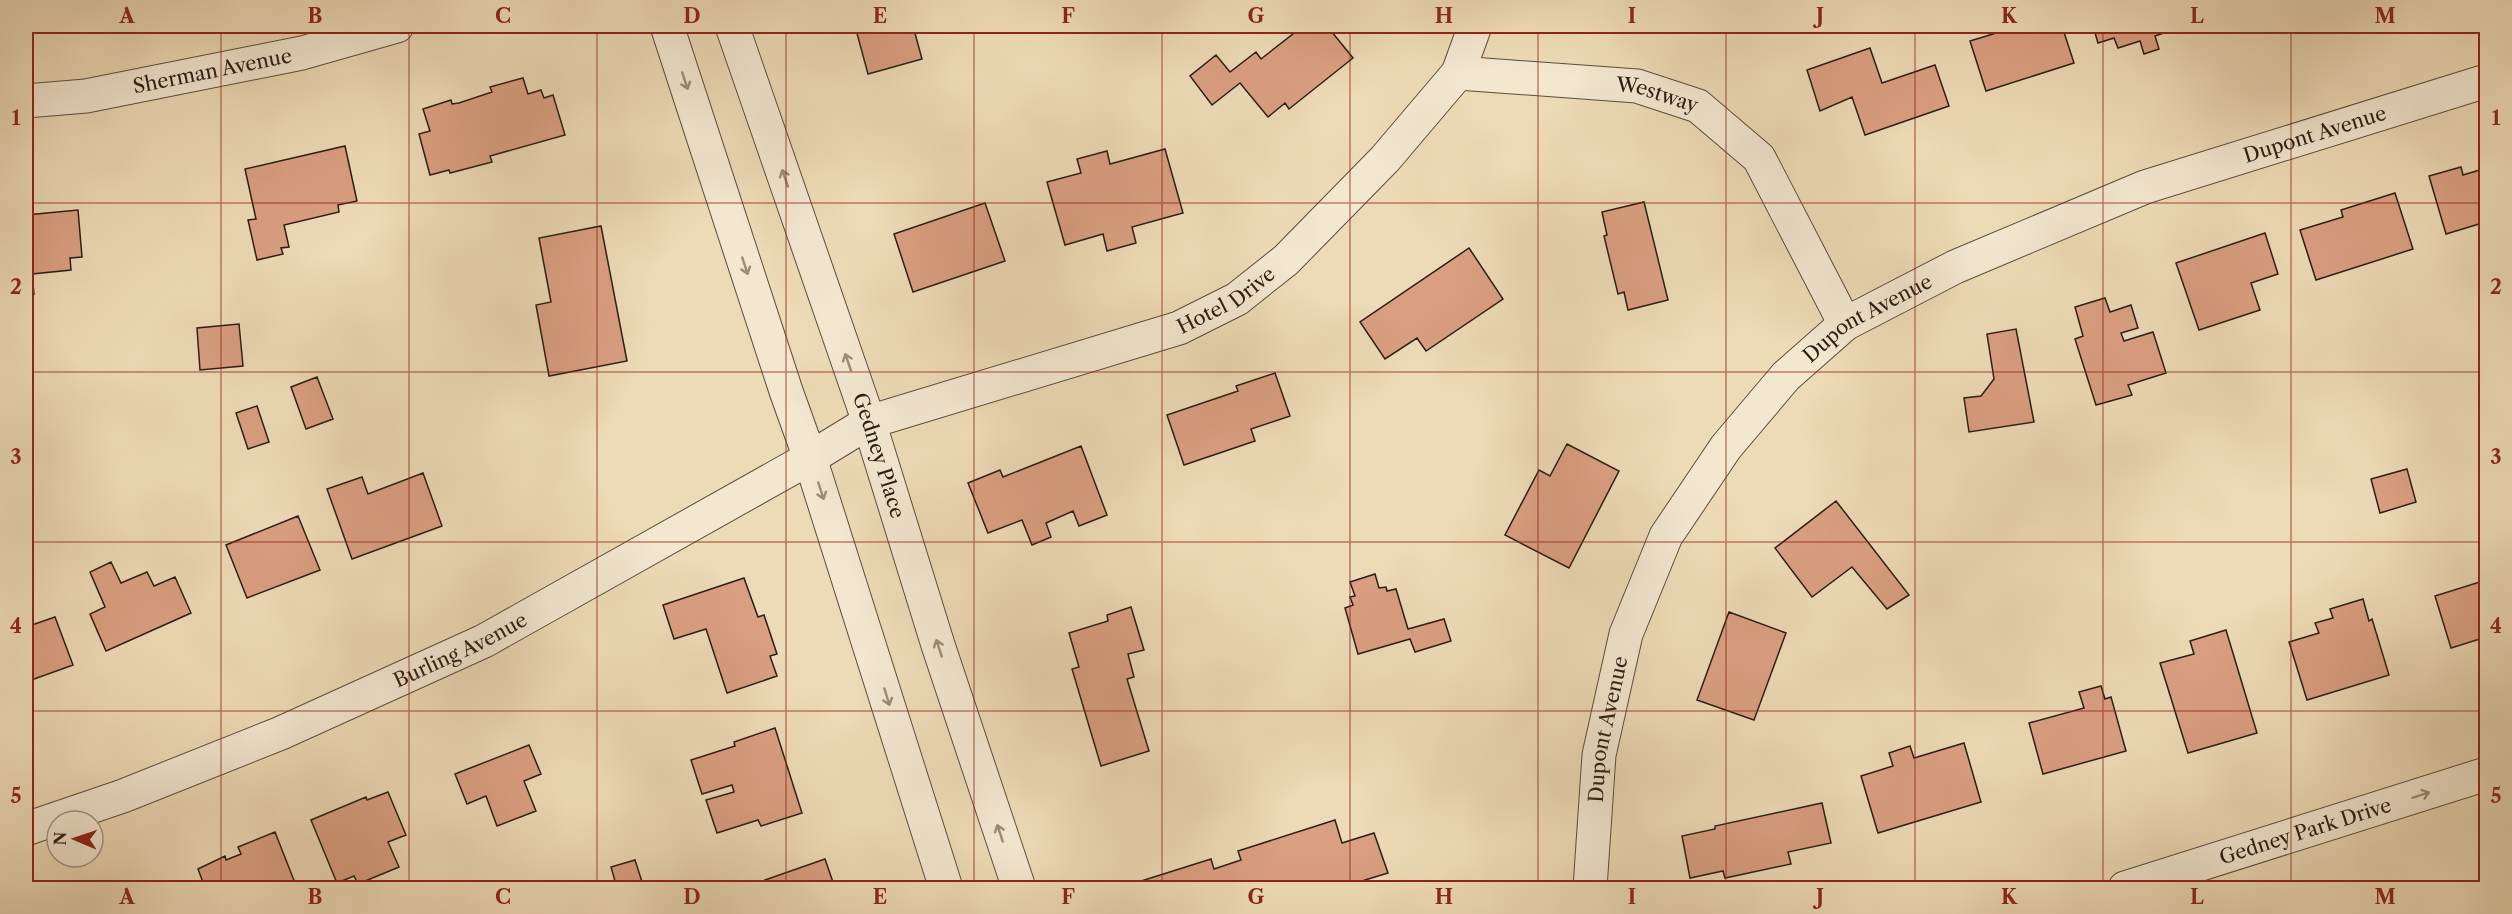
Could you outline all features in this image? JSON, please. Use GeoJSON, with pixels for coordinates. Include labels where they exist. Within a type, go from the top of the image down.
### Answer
{"type":"FeatureCollection","features":[{"type":"Feature","properties":{"kind":"street","name":"Sherman Avenue"},"geometry":{"type":"LineString","coordinates":[[26,101],[86,96],[291,55],[396,26]]}},
{"type":"Feature","properties":{"kind":"street"},"geometry":{"type":"LineString","coordinates":[[666,26],[810,458],[946,888]]}},
{"type":"Feature","properties":{"kind":"street","name":"Gedney Place"},"geometry":{"type":"LineString","coordinates":[[732,26],[869,422],[938,645],[1019,888]]}},
{"type":"Feature","properties":{"kind":"street","name":"Hotel Drive"},"geometry":{"type":"LineString","coordinates":[[869,422],[1179,328],[1237,299],[1287,260],[1384,159],[1458,73],[1475,26]]}},
{"type":"Feature","properties":{"kind":"street","name":"Westway"},"geometry":{"type":"LineString","coordinates":[[1458,73],[1637,86],[1698,106],[1759,158],[1845,324]]}},
{"type":"Feature","properties":{"kind":"street","name":"Dupont Avenue"},"geometry":{"type":"LineString","coordinates":[[1590,888],[1599,755],[1626,634],[1666,536],[1726,447],[1786,376],[1845,324],[1955,267],[2145,187],[2487,81]]}},
{"type":"Feature","properties":{"kind":"street","name":"Burling Avenue"},"geometry":{"type":"LineString","coordinates":[[26,829],[123,796],[281,733],[484,641],[810,458],[869,422]]}},
{"type":"Feature","properties":{"kind":"street","name":"Gedney Park Drive"},"geometry":{"type":"LineString","coordinates":[[2125,888],[2487,774]]}},
{"type":"Feature","properties":{"kind":"building"},"geometry":{"type":"Polygon","coordinates":[[[855,26],[913,26],[922,59],[868,74],[855,26]]]}},
{"type":"Feature","properties":{"kind":"building"},"geometry":{"type":"Polygon","coordinates":[[[1289,26],[1327,26],[1353,58],[1289,109],[1285,103],[1268,117],[1240,83],[1212,105],[1190,76],[1216,55],[1230,72],[1256,52],[1261,59],[1294,33],[1289,26]]]}},
{"type":"Feature","properties":{"kind":"building"},"geometry":{"type":"Polygon","coordinates":[[[2019,26],[2062,26],[2074,63],[1986,91],[1970,41],[2019,26]]]}},
{"type":"Feature","properties":{"kind":"building"},"geometry":{"type":"Polygon","coordinates":[[[2093,26],[2172,26],[2173,30],[2155,36],[2159,49],[2144,54],[2140,41],[2118,48],[2114,38],[2098,43],[2093,26]]]}},
{"type":"Feature","properties":{"kind":"building"},"geometry":{"type":"Polygon","coordinates":[[[1870,48],[1882,83],[1935,65],[1949,106],[1865,135],[1852,97],[1820,111],[1807,70],[1870,48]]]}},
{"type":"Feature","properties":{"kind":"building"},"geometry":{"type":"Polygon","coordinates":[[[523,78],[528,94],[541,90],[544,98],[553,95],[565,135],[490,156],[492,162],[450,173],[449,170],[430,175],[419,134],[430,131],[423,109],[451,100],[452,104],[459,103],[492,92],[490,87],[523,78]]]}},
{"type":"Feature","properties":{"kind":"building"},"geometry":{"type":"Polygon","coordinates":[[[345,146],[357,201],[338,205],[339,212],[284,225],[289,247],[281,248],[283,254],[257,260],[248,220],[256,219],[245,169],[345,146]]]}},
{"type":"Feature","properties":{"kind":"building"},"geometry":{"type":"Polygon","coordinates":[[[1165,149],[1183,213],[1132,227],[1136,243],[1107,251],[1103,234],[1065,245],[1047,182],[1081,173],[1077,159],[1107,151],[1110,164],[1165,149]]]}},
{"type":"Feature","properties":{"kind":"building"},"geometry":{"type":"Polygon","coordinates":[[[2461,167],[2463,175],[2486,168],[2486,249],[2479,224],[2446,234],[2429,176],[2461,167]]]}},
{"type":"Feature","properties":{"kind":"building"},"geometry":{"type":"Polygon","coordinates":[[[2395,193],[2413,249],[2316,280],[2300,230],[2343,217],[2341,210],[2395,193]]]}},
{"type":"Feature","properties":{"kind":"building"},"geometry":{"type":"Polygon","coordinates":[[[1644,202],[1668,300],[1628,310],[1624,292],[1618,294],[1604,236],[1607,235],[1602,212],[1644,202]]]}},
{"type":"Feature","properties":{"kind":"building"},"geometry":{"type":"Polygon","coordinates":[[[985,203],[1005,261],[913,292],[894,234],[985,203]]]}},
{"type":"Feature","properties":{"kind":"building"},"geometry":{"type":"Polygon","coordinates":[[[78,210],[82,257],[70,258],[71,270],[32,274],[34,294],[26,295],[26,215],[78,210]]]}},
{"type":"Feature","properties":{"kind":"building"},"geometry":{"type":"Polygon","coordinates":[[[601,226],[627,361],[549,376],[536,305],[551,302],[539,238],[601,226]]]}},
{"type":"Feature","properties":{"kind":"building"},"geometry":{"type":"Polygon","coordinates":[[[2265,233],[2278,274],[2251,283],[2260,310],[2199,330],[2176,263],[2265,233]]]}},
{"type":"Feature","properties":{"kind":"building"},"geometry":{"type":"Polygon","coordinates":[[[1469,248],[1503,299],[1426,351],[1417,338],[1385,359],[1360,322],[1469,248]]]}},
{"type":"Feature","properties":{"kind":"building"},"geometry":{"type":"Polygon","coordinates":[[[2105,298],[2110,312],[2131,305],[2138,328],[2121,333],[2124,341],[2153,332],[2166,373],[2128,385],[2132,395],[2096,405],[2075,339],[2083,336],[2075,307],[2105,298]]]}},
{"type":"Feature","properties":{"kind":"building"},"geometry":{"type":"Polygon","coordinates":[[[239,324],[243,366],[200,370],[197,328],[239,324]]]}},
{"type":"Feature","properties":{"kind":"building"},"geometry":{"type":"Polygon","coordinates":[[[2016,329],[2034,422],[1969,432],[1964,398],[1981,396],[1994,379],[1987,334],[2016,329]]]}},
{"type":"Feature","properties":{"kind":"building"},"geometry":{"type":"Polygon","coordinates":[[[1275,373],[1290,416],[1251,429],[1255,441],[1184,465],[1167,415],[1238,391],[1236,386],[1275,373]]]}},
{"type":"Feature","properties":{"kind":"building"},"geometry":{"type":"Polygon","coordinates":[[[317,377],[333,419],[306,429],[291,387],[317,377]]]}},
{"type":"Feature","properties":{"kind":"building"},"geometry":{"type":"Polygon","coordinates":[[[257,406],[269,442],[248,449],[236,413],[257,406]]]}},
{"type":"Feature","properties":{"kind":"building"},"geometry":{"type":"Polygon","coordinates":[[[1567,444],[1619,471],[1569,568],[1505,535],[1539,470],[1550,476],[1567,444]]]}},
{"type":"Feature","properties":{"kind":"building"},"geometry":{"type":"Polygon","coordinates":[[[1081,446],[1107,515],[1079,526],[1073,511],[1046,523],[1051,537],[1032,545],[1022,520],[988,533],[968,483],[1000,470],[1003,477],[1081,446]]]}},
{"type":"Feature","properties":{"kind":"building"},"geometry":{"type":"Polygon","coordinates":[[[2407,469],[2416,502],[2380,513],[2371,479],[2407,469]]]}},
{"type":"Feature","properties":{"kind":"building"},"geometry":{"type":"Polygon","coordinates":[[[423,473],[442,526],[352,559],[327,489],[362,477],[368,494],[423,473]]]}},
{"type":"Feature","properties":{"kind":"building"},"geometry":{"type":"Polygon","coordinates":[[[1836,501],[1909,595],[1887,609],[1852,567],[1812,597],[1775,548],[1836,501]]]}},
{"type":"Feature","properties":{"kind":"building"},"geometry":{"type":"Polygon","coordinates":[[[298,516],[320,570],[247,598],[226,545],[298,516]]]}},
{"type":"Feature","properties":{"kind":"building"},"geometry":{"type":"Polygon","coordinates":[[[111,562],[121,583],[147,572],[154,586],[175,577],[191,613],[106,651],[90,614],[105,607],[90,572],[111,562]]]}},
{"type":"Feature","properties":{"kind":"building"},"geometry":{"type":"Polygon","coordinates":[[[1375,574],[1379,588],[1386,587],[1387,591],[1396,589],[1408,629],[1444,619],[1451,641],[1415,652],[1410,639],[1358,654],[1345,608],[1353,605],[1350,597],[1355,596],[1350,582],[1375,574]]]}},
{"type":"Feature","properties":{"kind":"building"},"geometry":{"type":"Polygon","coordinates":[[[744,578],[758,617],[764,615],[777,654],[770,656],[777,676],[727,693],[706,629],[674,639],[663,605],[744,578]]]}},
{"type":"Feature","properties":{"kind":"building"},"geometry":{"type":"Polygon","coordinates":[[[2486,580],[2486,642],[2484,643],[2483,638],[2451,648],[2435,596],[2486,580]]]}},
{"type":"Feature","properties":{"kind":"building"},"geometry":{"type":"Polygon","coordinates":[[[2363,599],[2369,621],[2372,619],[2389,675],[2307,700],[2289,642],[2319,633],[2315,623],[2333,618],[2330,609],[2363,599]]]}},
{"type":"Feature","properties":{"kind":"building"},"geometry":{"type":"Polygon","coordinates":[[[1131,607],[1144,650],[1128,654],[1134,677],[1127,679],[1149,751],[1101,766],[1072,669],[1079,667],[1069,633],[1108,621],[1107,615],[1131,607]]]}},
{"type":"Feature","properties":{"kind":"building"},"geometry":{"type":"Polygon","coordinates":[[[1729,612],[1786,633],[1754,720],[1697,700],[1729,612]]]}},
{"type":"Feature","properties":{"kind":"building"},"geometry":{"type":"Polygon","coordinates":[[[55,617],[73,665],[26,682],[26,627],[55,617]]]}},
{"type":"Feature","properties":{"kind":"building"},"geometry":{"type":"Polygon","coordinates":[[[2226,630],[2257,733],[2188,753],[2160,663],[2194,654],[2190,641],[2226,630]]]}},
{"type":"Feature","properties":{"kind":"building"},"geometry":{"type":"Polygon","coordinates":[[[2101,686],[2105,699],[2111,697],[2126,751],[2043,774],[2029,723],[2084,708],[2079,692],[2101,686]]]}},
{"type":"Feature","properties":{"kind":"building"},"geometry":{"type":"Polygon","coordinates":[[[775,728],[802,813],[761,826],[758,820],[717,833],[706,800],[734,792],[732,785],[702,794],[691,760],[735,746],[734,742],[775,728]]]}},
{"type":"Feature","properties":{"kind":"building"},"geometry":{"type":"Polygon","coordinates":[[[1964,743],[1981,802],[1878,833],[1861,776],[1893,766],[1889,753],[1910,746],[1914,758],[1964,743]]]}},
{"type":"Feature","properties":{"kind":"building"},"geometry":{"type":"Polygon","coordinates":[[[529,745],[541,774],[524,781],[536,811],[497,826],[486,796],[467,804],[455,774],[529,745]]]}},
{"type":"Feature","properties":{"kind":"building"},"geometry":{"type":"Polygon","coordinates":[[[388,792],[406,835],[388,842],[399,867],[358,884],[354,876],[337,883],[311,820],[366,797],[367,800],[388,792]]]}},
{"type":"Feature","properties":{"kind":"building"},"geometry":{"type":"Polygon","coordinates":[[[1822,803],[1831,843],[1788,852],[1791,864],[1725,878],[1723,871],[1690,878],[1682,836],[1715,829],[1715,826],[1822,803]]]}},
{"type":"Feature","properties":{"kind":"building"},"geometry":{"type":"Polygon","coordinates":[[[1335,820],[1342,843],[1374,833],[1388,873],[1339,888],[1119,888],[1211,859],[1214,869],[1241,860],[1238,851],[1335,820]]]}},
{"type":"Feature","properties":{"kind":"building"},"geometry":{"type":"Polygon","coordinates":[[[275,832],[297,888],[205,888],[198,869],[225,856],[226,860],[241,854],[238,847],[275,832]]]}},
{"type":"Feature","properties":{"kind":"building"},"geometry":{"type":"Polygon","coordinates":[[[825,859],[835,888],[768,888],[765,880],[825,859]]]}},
{"type":"Feature","properties":{"kind":"building"},"geometry":{"type":"Polygon","coordinates":[[[635,860],[644,888],[617,888],[611,867],[635,860]]]}},
{"type":"Feature","properties":{"kind":"building"},"geometry":{"type":"Polygon","coordinates":[[[149,883],[151,888],[135,888],[149,883]]]}}]}
